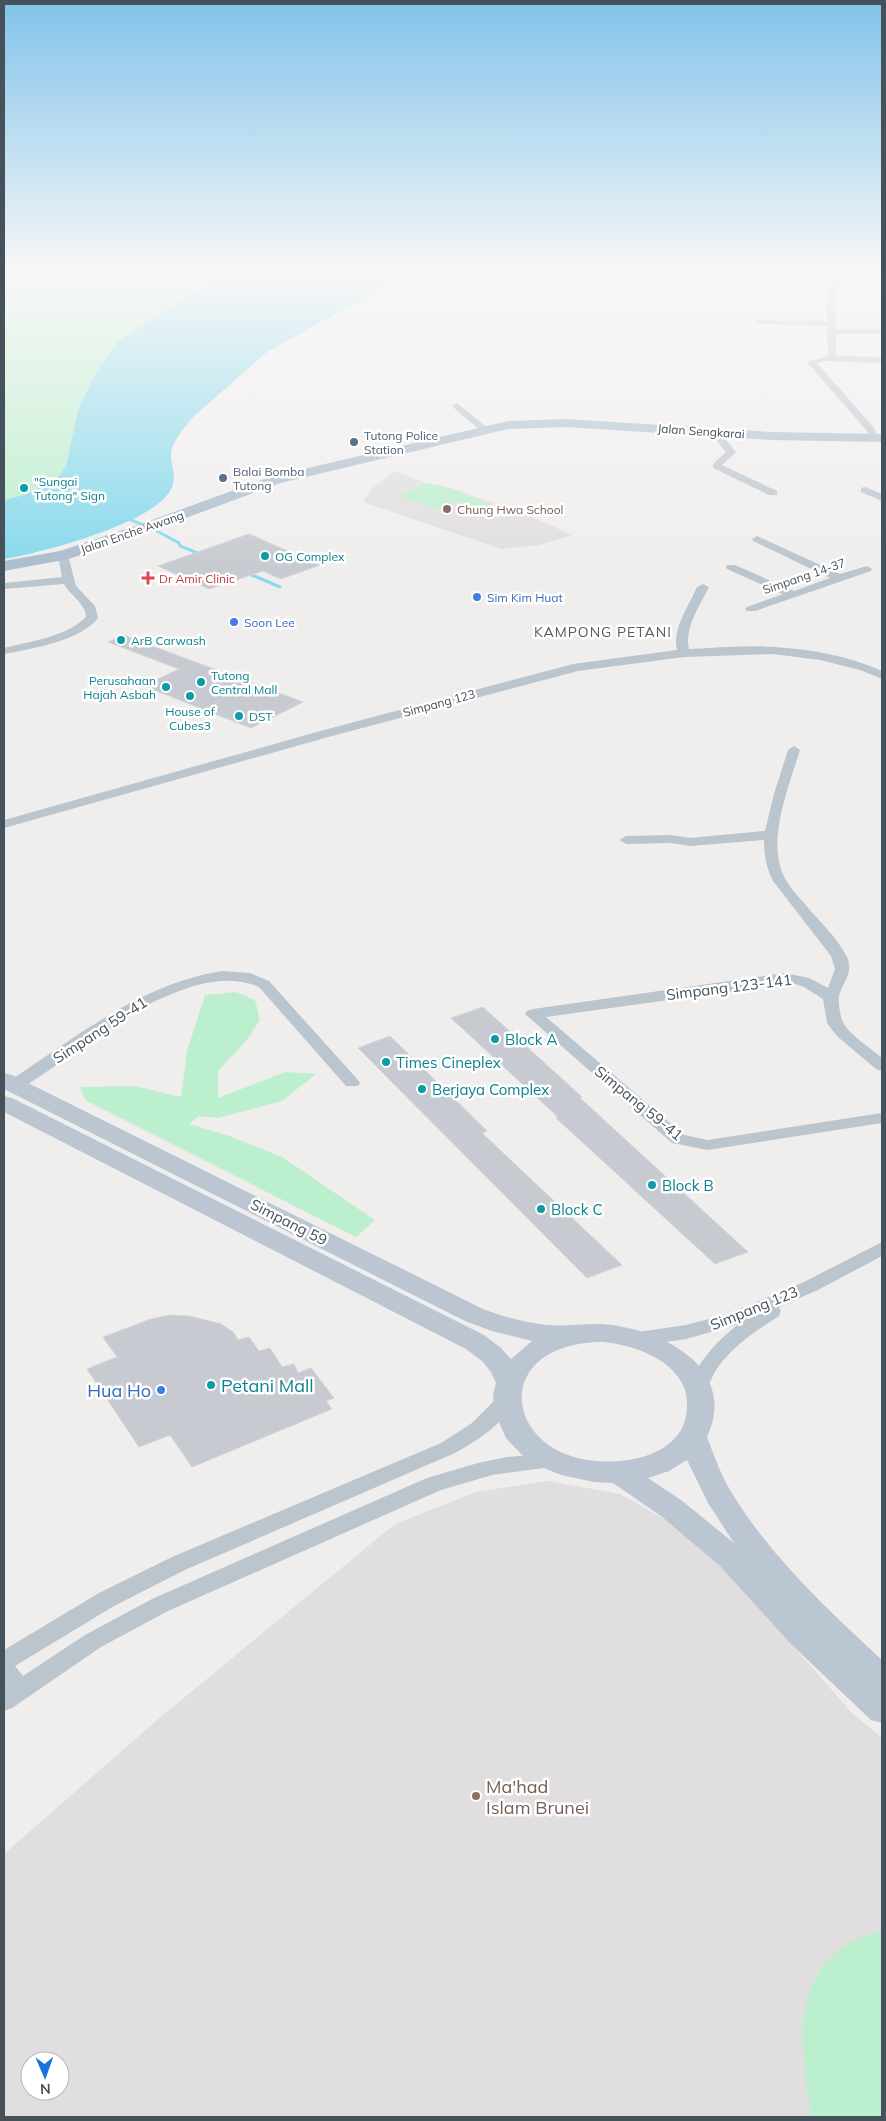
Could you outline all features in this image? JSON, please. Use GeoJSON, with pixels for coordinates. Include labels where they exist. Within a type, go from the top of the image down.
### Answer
{"type":"FeatureCollection","features":[{"type":"Feature","properties":{"kind":"main road","name":"Jalan Sengkarai"},"geometry":{"type":"LineString","coordinates":[[256,486],[485,430],[525,424],[559,423],[770,436],[878,438]]}},
{"type":"Feature","properties":{"kind":"main road","name":"Jalan Enche Awang"},"geometry":{"type":"LineString","coordinates":[[4,566],[63,555],[150,526],[256,486]]}},
{"type":"Feature","properties":{"kind":"street"},"geometry":{"type":"LineString","coordinates":[[818,370],[878,438]]}},
{"type":"Feature","properties":{"kind":"street"},"geometry":{"type":"LineString","coordinates":[[457,406],[485,430]]}},
{"type":"Feature","properties":{"kind":"street"},"geometry":{"type":"LineString","coordinates":[[714,432],[731,452],[716,466],[772,493]]}},
{"type":"Feature","properties":{"kind":"street"},"geometry":{"type":"LineString","coordinates":[[865,490],[882,498]]}},
{"type":"Feature","properties":{"kind":"street"},"geometry":{"type":"LineString","coordinates":[[757,539],[839,578]]}},
{"type":"Feature","properties":{"kind":"street"},"geometry":{"type":"LineString","coordinates":[[4,651],[62,635],[90,622],[93,615],[91,609],[73,590],[67,580],[63,555]]}},
{"type":"Feature","properties":{"kind":"street"},"geometry":{"type":"LineString","coordinates":[[731,567],[792,594]]}},
{"type":"Feature","properties":{"kind":"street","name":"Simpang 14-37"},"geometry":{"type":"LineString","coordinates":[[751,608],[867,570]]}},
{"type":"Feature","properties":{"kind":"street"},"geometry":{"type":"LineString","coordinates":[[4,586],[67,580]]}},
{"type":"Feature","properties":{"kind":"street"},"geometry":{"type":"LineString","coordinates":[[684,653],[681,641],[684,629],[703,587]]}},
{"type":"Feature","properties":{"kind":"street","name":"Simpang 123"},"geometry":{"type":"LineString","coordinates":[[4,824],[59,807],[529,678],[577,667],[684,653],[773,650],[864,666],[882,676]]}},
{"type":"Feature","properties":{"kind":"street"},"geometry":{"type":"LineString","coordinates":[[794,750],[774,816],[771,835],[773,868],[784,888],[835,950],[842,964],[840,979],[831,997],[835,1024],[882,1066]]}},
{"type":"Feature","properties":{"kind":"street"},"geometry":{"type":"LineString","coordinates":[[626,840],[671,839],[690,842],[771,835]]}},
{"type":"Feature","properties":{"kind":"street","name":"Simpang 59-41"},"geometry":{"type":"LineString","coordinates":[[8,1089],[136,1005],[152,997],[194,982],[215,977],[234,976],[250,978],[264,984],[352,1083]]}},
{"type":"Feature","properties":{"kind":"street","name":"Simpang 123-141"},"geometry":{"type":"LineString","coordinates":[[533,1014],[785,978],[806,980],[831,997]]}},
{"type":"Feature","properties":{"kind":"street","name":"Simpang 59-41"},"geometry":{"type":"LineString","coordinates":[[533,1014],[678,1139],[708,1145],[882,1118]]}},
{"type":"Feature","properties":{"kind":"street","name":"Simpang 59"},"geometry":{"type":"LineString","coordinates":[[8,1089],[474,1316],[520,1330],[550,1335],[582,1334]]}},
{"type":"Feature","properties":{"kind":"street","name":"Simpang 59"},"geometry":{"type":"LineString","coordinates":[[8,1089],[475,1342],[504,1366],[508,1391]]}},
{"type":"Feature","properties":{"kind":"street","name":"Simpang 123"},"geometry":{"type":"LineString","coordinates":[[698,1386],[712,1360],[746,1328],[811,1286],[882,1248]]}},
{"type":"Feature","properties":{"kind":"street","name":"Simpang 123"},"geometry":{"type":"LineString","coordinates":[[638,1339],[711,1327],[811,1286]]}},
{"type":"Feature","properties":{"kind":"street"},"geometry":{"type":"LineString","coordinates":[[4,1661],[70,1620],[142,1581],[223,1544],[448,1448],[476,1432],[495,1416],[508,1391],[525,1359],[550,1343],[582,1334],[610,1334],[638,1339],[658,1347],[675,1358],[688,1371],[698,1386],[702,1403],[701,1421],[693,1437],[675,1455],[650,1467],[620,1473],[590,1471],[555,1461],[535,1450],[520,1435],[510,1418],[508,1391]]}},
{"type":"Feature","properties":{"kind":"street"},"geometry":{"type":"LineString","coordinates":[[693,1437],[718,1495],[752,1547],[823,1624],[882,1680]]}},
{"type":"Feature","properties":{"kind":"street"},"geometry":{"type":"LineString","coordinates":[[4,1670],[12,1695],[93,1641],[160,1605],[434,1484],[470,1471],[500,1464],[523,1461],[555,1461]]}},
{"type":"Feature","properties":{"kind":"street"},"geometry":{"type":"LineString","coordinates":[[620,1473],[671,1508],[731,1558],[802,1635],[882,1710]]}},
{"type":"Feature","properties":{"kind":"shaded area","name":"Chung Hwa School"},"geometry":{"type":"Polygon","coordinates":[[[394,471],[426,483],[445,486],[530,516],[572,535],[540,545],[501,549],[363,502],[373,487],[394,471]]]}},
{"type":"Feature","properties":{"kind":"shaded area","name":"Ma'had Islam Brunei"},"geometry":{"type":"Polygon","coordinates":[[[548,1481],[620,1494],[668,1521],[715,1557],[852,1713],[882,1738],[882,2117],[4,2117],[4,1854],[157,1720],[395,1524],[476,1492],[548,1481]]]}},
{"type":"Feature","properties":{"kind":"green space"},"geometry":{"type":"Polygon","coordinates":[[[4,370],[97,370],[78,410],[66,466],[59,476],[27,494],[4,500],[4,370]]]}},
{"type":"Feature","properties":{"kind":"green space"},"geometry":{"type":"Polygon","coordinates":[[[426,483],[449,488],[470,496],[512,517],[508,518],[459,501],[436,509],[397,496],[426,483]]]}},
{"type":"Feature","properties":{"kind":"green space"},"geometry":{"type":"Polygon","coordinates":[[[236,992],[255,1000],[260,1020],[246,1041],[218,1071],[218,1098],[285,1072],[316,1074],[282,1101],[218,1118],[199,1116],[189,1124],[229,1136],[282,1157],[375,1220],[356,1237],[85,1100],[80,1087],[135,1086],[181,1097],[187,1051],[205,995],[236,992]]]}},
{"type":"Feature","properties":{"kind":"green space"},"geometry":{"type":"Polygon","coordinates":[[[882,1931],[882,2117],[811,2117],[803,2044],[804,2020],[808,1998],[817,1977],[831,1958],[856,1939],[882,1931]]]}},
{"type":"Feature","properties":{"kind":"water"},"geometry":{"type":"Polygon","coordinates":[[[97,370],[246,370],[194,416],[180,434],[171,454],[174,481],[170,491],[159,503],[141,515],[94,535],[68,544],[4,559],[4,500],[27,494],[59,476],[66,466],[78,410],[97,370]]]}},
{"type":"Feature","properties":{"kind":"building"},"geometry":{"type":"Polygon","coordinates":[[[249,534],[320,565],[281,579],[263,571],[209,589],[158,566],[249,534]]]}},
{"type":"Feature","properties":{"kind":"building","name":"Tutong Central Mall"},"geometry":{"type":"Polygon","coordinates":[[[124,635],[303,702],[251,728],[144,686],[179,669],[108,642],[124,635]]]}},
{"type":"Feature","properties":{"kind":"building","name":"Block B"},"geometry":{"type":"Polygon","coordinates":[[[483,1007],[748,1252],[715,1264],[556,1118],[558,1117],[451,1018],[483,1007]]]}},
{"type":"Feature","properties":{"kind":"building"},"geometry":{"type":"Polygon","coordinates":[[[390,1036],[487,1131],[482,1133],[622,1265],[587,1278],[358,1048],[390,1036]]]}},
{"type":"Feature","properties":{"kind":"building","name":"Petani Mall"},"geometry":{"type":"Polygon","coordinates":[[[170,1315],[189,1316],[221,1324],[233,1332],[238,1340],[249,1337],[259,1351],[270,1348],[282,1367],[294,1364],[298,1373],[311,1368],[334,1398],[326,1401],[332,1409],[192,1467],[170,1435],[139,1447],[87,1369],[117,1357],[103,1337],[151,1319],[170,1315]]]}},
{"type":"Feature","properties":{"kind":"waterway"},"geometry":{"type":"LineString","coordinates":[[126,518],[141,524]]}},
{"type":"Feature","properties":{"kind":"waterway"},"geometry":{"type":"LineString","coordinates":[[155,530],[179,543],[180,546],[200,554]]}},
{"type":"Feature","properties":{"kind":"waterway"},"geometry":{"type":"LineString","coordinates":[[247,573],[280,587]]}},
{"type":"Feature","properties":{"kind":"place","name":"Tutong Police Station"},"geometry":{"type":"Point","coordinates":[354,442]}},
{"type":"Feature","properties":{"kind":"place","name":"Balai Bomba Tutong"},"geometry":{"type":"Point","coordinates":[223,478]}},
{"type":"Feature","properties":{"kind":"place","name":"\"Sungai Tutong\" Sign"},"geometry":{"type":"Point","coordinates":[24,488]}},
{"type":"Feature","properties":{"kind":"place","name":"Chung Hwa School"},"geometry":{"type":"Point","coordinates":[447,509]}},
{"type":"Feature","properties":{"kind":"place","name":"OG Complex"},"geometry":{"type":"Point","coordinates":[265,556]}},
{"type":"Feature","properties":{"kind":"place","name":"Dr Amir Clinic"},"geometry":{"type":"Point","coordinates":[148,578]}},
{"type":"Feature","properties":{"kind":"place","name":"Sim Kim Huat"},"geometry":{"type":"Point","coordinates":[477,597]}},
{"type":"Feature","properties":{"kind":"place","name":"Soon Lee"},"geometry":{"type":"Point","coordinates":[234,622]}},
{"type":"Feature","properties":{"kind":"place","name":"ArB Carwash"},"geometry":{"type":"Point","coordinates":[121,640]}},
{"type":"Feature","properties":{"kind":"place","name":"Tutong Central Mall"},"geometry":{"type":"Point","coordinates":[201,682]}},
{"type":"Feature","properties":{"kind":"place","name":"Perusahaan Hajah Asbah"},"geometry":{"type":"Point","coordinates":[166,687]}},
{"type":"Feature","properties":{"kind":"place","name":"House of Cubes3"},"geometry":{"type":"Point","coordinates":[190,696]}},
{"type":"Feature","properties":{"kind":"place","name":"DST"},"geometry":{"type":"Point","coordinates":[239,716]}},
{"type":"Feature","properties":{"kind":"place","name":"Block A"},"geometry":{"type":"Point","coordinates":[495,1039]}},
{"type":"Feature","properties":{"kind":"place","name":"Times Cineplex"},"geometry":{"type":"Point","coordinates":[386,1062]}},
{"type":"Feature","properties":{"kind":"place","name":"Berjaya Complex"},"geometry":{"type":"Point","coordinates":[422,1089]}},
{"type":"Feature","properties":{"kind":"place","name":"Block B"},"geometry":{"type":"Point","coordinates":[652,1185]}},
{"type":"Feature","properties":{"kind":"place","name":"Block C"},"geometry":{"type":"Point","coordinates":[541,1209]}},
{"type":"Feature","properties":{"kind":"place","name":"Petani Mall"},"geometry":{"type":"Point","coordinates":[211,1385]}},
{"type":"Feature","properties":{"kind":"place","name":"Hua Ho"},"geometry":{"type":"Point","coordinates":[161,1390]}},
{"type":"Feature","properties":{"kind":"place","name":"Ma'had Islam Brunei"},"geometry":{"type":"Point","coordinates":[476,1796]}},
{"type":"Feature","properties":{"kind":"district","name":"KAMPONG PETANI"},"geometry":{"type":"Point","coordinates":[603,632]}}]}
